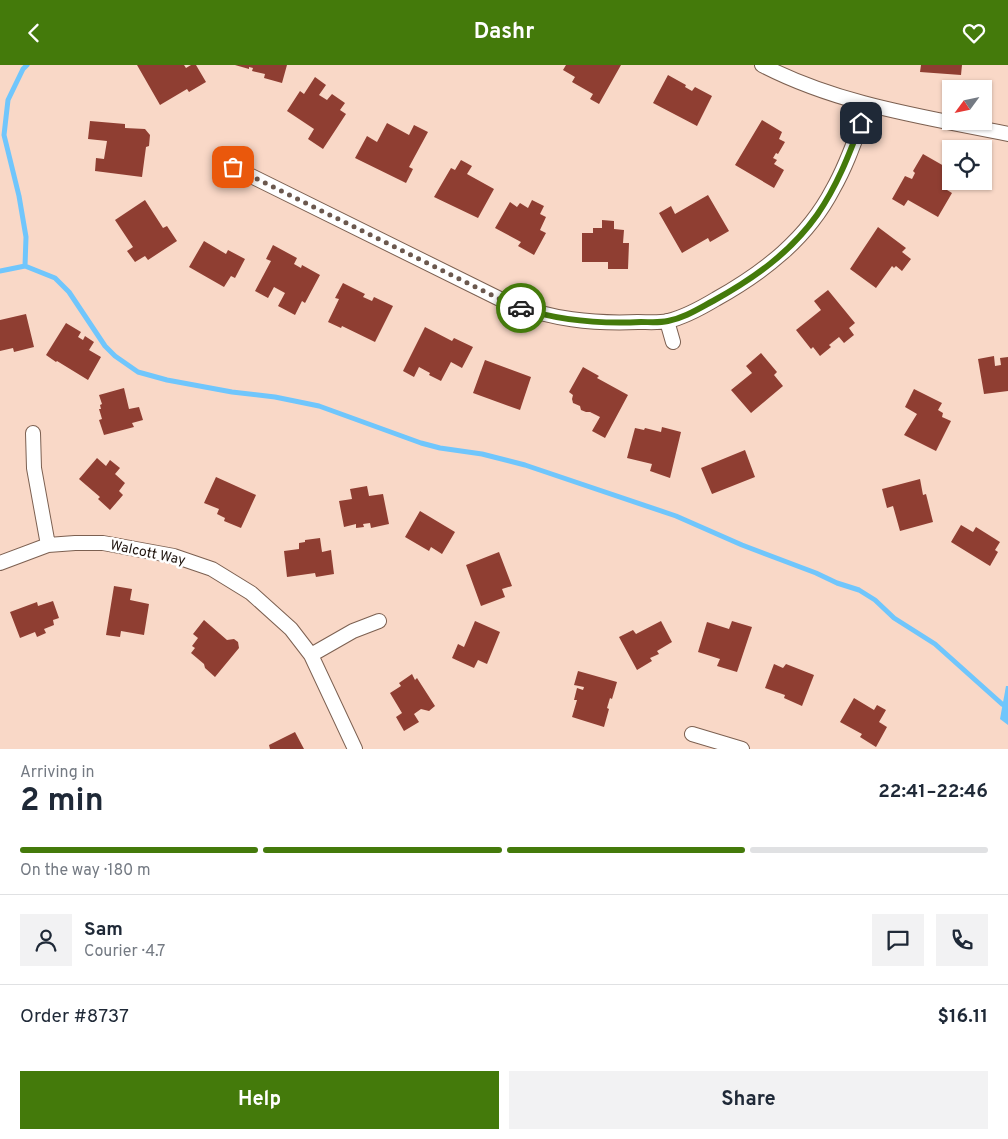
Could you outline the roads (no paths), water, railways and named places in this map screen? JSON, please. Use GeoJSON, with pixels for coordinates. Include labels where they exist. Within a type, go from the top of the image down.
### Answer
{"type":"FeatureCollection","features":[{"type":"Feature","properties":{"kind":"street"},"geometry":{"type":"LineString","coordinates":[[762,65],[803,83],[868,105],[1008,134]]}},
{"type":"Feature","properties":{"kind":"street"},"geometry":{"type":"LineString","coordinates":[[233,167],[508,303],[540,314],[568,320],[626,323],[667,321],[693,312],[752,278],[784,252],[800,236],[833,191],[868,105]]}},
{"type":"Feature","properties":{"kind":"street"},"geometry":{"type":"LineString","coordinates":[[667,321],[673,342]]}},
{"type":"Feature","properties":{"kind":"street"},"geometry":{"type":"LineString","coordinates":[[33,433],[34,468],[48,545]]}},
{"type":"Feature","properties":{"kind":"street","name":"Walcott Way"},"geometry":{"type":"LineString","coordinates":[[0,563],[48,545],[103,543],[174,556],[212,569],[251,593],[291,629],[311,655],[355,749]]}},
{"type":"Feature","properties":{"kind":"street"},"geometry":{"type":"LineString","coordinates":[[311,655],[353,631],[378,621]]}},
{"type":"Feature","properties":{"kind":"street"},"geometry":{"type":"LineString","coordinates":[[692,734],[742,749]]}},
{"type":"Feature","properties":{"kind":"water"},"geometry":{"type":"Polygon","coordinates":[[[1006,686],[1008,686],[1008,725],[1000,719],[1006,686]]]}},
{"type":"Feature","properties":{"kind":"waterway"},"geometry":{"type":"LineString","coordinates":[[25,266],[26,237],[19,196],[4,135],[8,100],[23,69],[27,65]]}},
{"type":"Feature","properties":{"kind":"waterway"},"geometry":{"type":"LineString","coordinates":[[0,271],[25,266],[55,278],[69,292],[105,346],[115,356],[138,372],[167,380],[319,406],[421,443],[440,448],[482,454],[525,465],[676,516],[742,545],[859,590],[875,600],[894,618],[935,644],[1002,704],[1008,707]]}}]}
